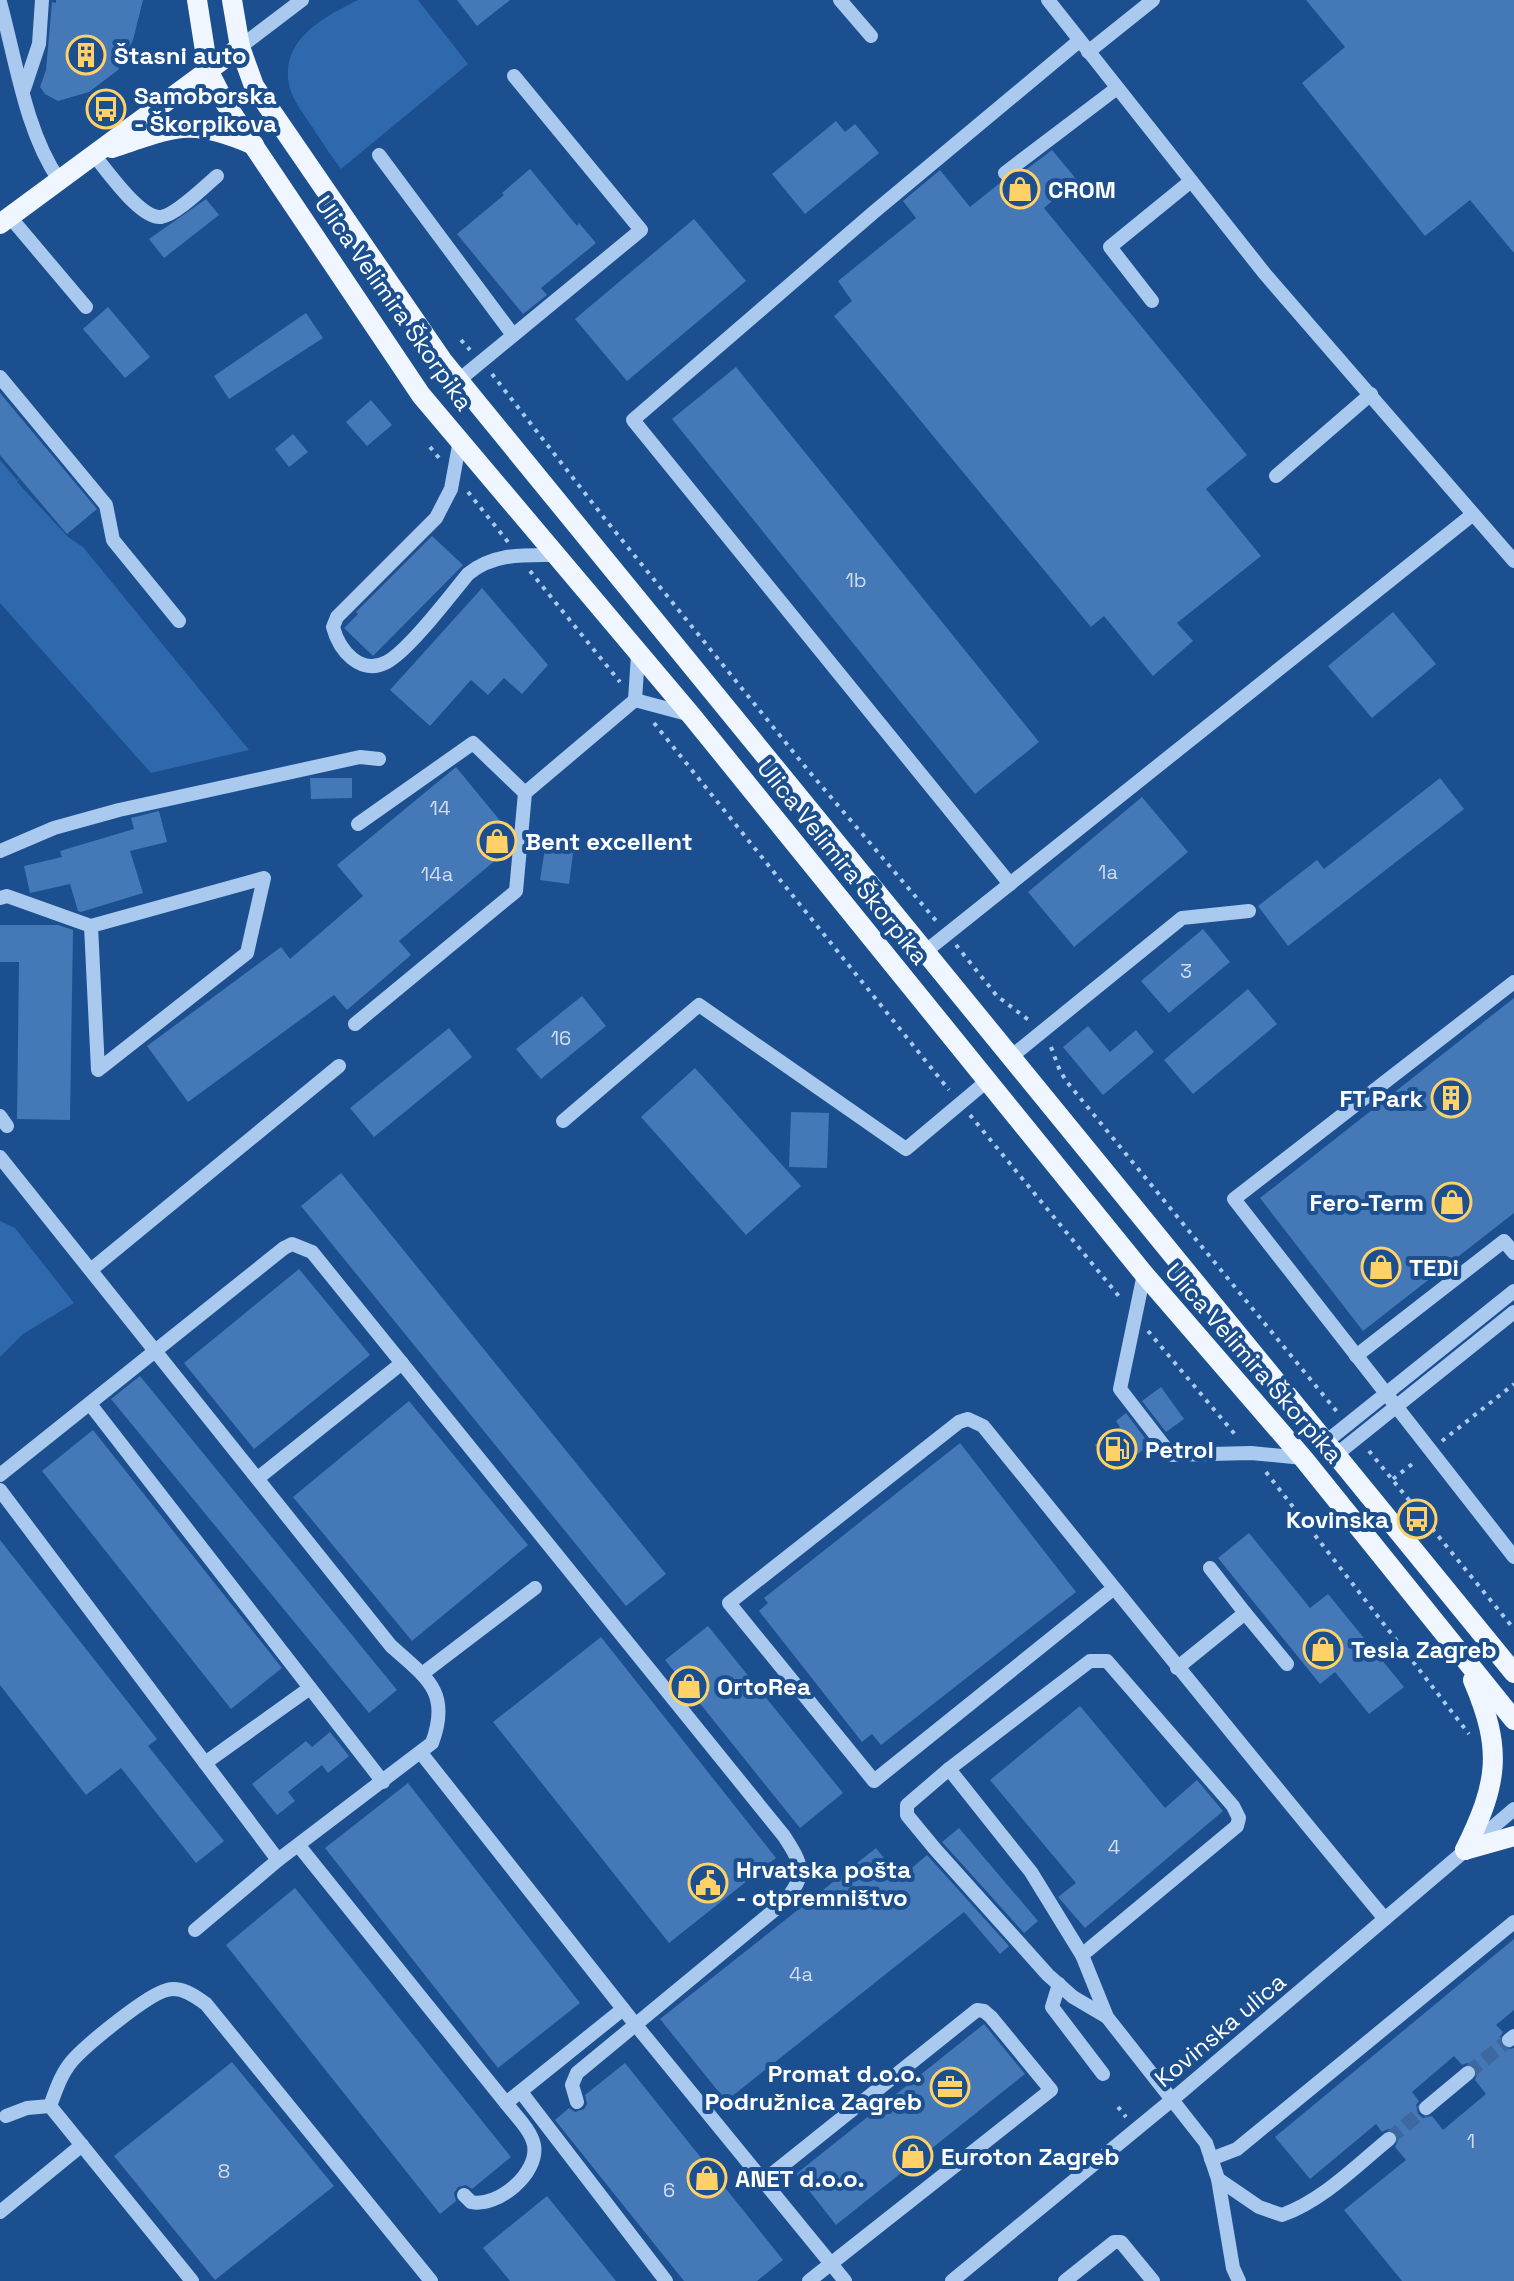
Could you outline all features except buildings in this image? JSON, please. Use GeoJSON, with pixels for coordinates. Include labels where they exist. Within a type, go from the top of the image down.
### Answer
{"type":"FeatureCollection","features":[{"type":"Feature","properties":{"kind":"main road","name":"Ulica Velimira Škorpika"},"geometry":{"type":"LineString","coordinates":[[197,0],[208,70],[225,103],[421,395],[691,715],[1144,1274],[1303,1458],[1514,1720]]}},
{"type":"Feature","properties":{"kind":"main road","name":"Ulica Velimira Škorpika"},"geometry":{"type":"LineString","coordinates":[[232,0],[240,47],[254,86],[442,360],[1513,1672]]}},
{"type":"Feature","properties":{"kind":"main road"},"geometry":{"type":"LineString","coordinates":[[5,220],[240,47]]}},
{"type":"Feature","properties":{"kind":"main road"},"geometry":{"type":"LineString","coordinates":[[93,154],[178,127],[220,130],[254,145]]}},
{"type":"Feature","properties":{"kind":"main road"},"geometry":{"type":"LineString","coordinates":[[1462,1655],[1487,1716],[1494,1765],[1492,1786],[1465,1850]]}},
{"type":"Feature","properties":{"kind":"main road"},"geometry":{"type":"LineString","coordinates":[[1465,1850],[1514,1836]]}},
{"type":"Feature","properties":{"kind":"street"},"geometry":{"type":"LineString","coordinates":[[24,90],[39,44],[42,0]]}},
{"type":"Feature","properties":{"kind":"street"},"geometry":{"type":"LineString","coordinates":[[240,47],[302,0]]}},
{"type":"Feature","properties":{"kind":"street"},"geometry":{"type":"LineString","coordinates":[[840,0],[871,36]]}},
{"type":"Feature","properties":{"kind":"street"},"geometry":{"type":"LineString","coordinates":[[1048,0],[1265,274],[1514,561]]}},
{"type":"Feature","properties":{"kind":"street"},"geometry":{"type":"LineString","coordinates":[[1010,884],[633,420],[874,212],[1084,46],[1153,0]]}},
{"type":"Feature","properties":{"kind":"street"},"geometry":{"type":"LineString","coordinates":[[0,2],[32,128],[59,180]]}},
{"type":"Feature","properties":{"kind":"street"},"geometry":{"type":"LineString","coordinates":[[459,380],[641,230],[514,76]]}},
{"type":"Feature","properties":{"kind":"street"},"geometry":{"type":"LineString","coordinates":[[1005,173],[1117,88]]}},
{"type":"Feature","properties":{"kind":"street"},"geometry":{"type":"LineString","coordinates":[[93,154],[148,215],[162,217],[177,209],[217,176]]}},
{"type":"Feature","properties":{"kind":"street"},"geometry":{"type":"LineString","coordinates":[[379,155],[513,335]]}},
{"type":"Feature","properties":{"kind":"street"},"geometry":{"type":"LineString","coordinates":[[1152,301],[1110,247],[1191,181]]}},
{"type":"Feature","properties":{"kind":"street"},"geometry":{"type":"LineString","coordinates":[[5,220],[86,307]]}},
{"type":"Feature","properties":{"kind":"street"},"geometry":{"type":"LineString","coordinates":[[0,377],[106,505],[113,540],[179,621]]}},
{"type":"Feature","properties":{"kind":"street"},"geometry":{"type":"LineString","coordinates":[[1276,476],[1371,394]]}},
{"type":"Feature","properties":{"kind":"street"},"geometry":{"type":"LineString","coordinates":[[460,440],[451,489],[436,518],[337,617],[333,627],[335,638],[352,660],[362,665],[386,663],[400,652],[468,574],[493,558],[556,555]]}},
{"type":"Feature","properties":{"kind":"street"},"geometry":{"type":"LineString","coordinates":[[926,951],[1472,515]]}},
{"type":"Feature","properties":{"kind":"street"},"geometry":{"type":"LineString","coordinates":[[355,1024],[516,891],[525,793],[630,694],[638,655]]}},
{"type":"Feature","properties":{"kind":"street"},"geometry":{"type":"LineString","coordinates":[[630,694],[691,715]]}},
{"type":"Feature","properties":{"kind":"street"},"geometry":{"type":"LineString","coordinates":[[358,824],[473,743],[525,793]]}},
{"type":"Feature","properties":{"kind":"street"},"geometry":{"type":"LineString","coordinates":[[0,851],[54,828],[119,810],[360,757],[379,759]]}},
{"type":"Feature","properties":{"kind":"street"},"geometry":{"type":"LineString","coordinates":[[0,898],[7,896],[91,926],[264,878],[247,953],[98,1070],[91,926]]}},
{"type":"Feature","properties":{"kind":"street"},"geometry":{"type":"LineString","coordinates":[[1012,1056],[1182,918],[1249,911]]}},
{"type":"Feature","properties":{"kind":"street"},"geometry":{"type":"LineString","coordinates":[[1514,982],[1234,1199],[1514,1557]]}},
{"type":"Feature","properties":{"kind":"street"},"geometry":{"type":"LineString","coordinates":[[563,1121],[699,1005],[906,1149],[987,1081]]}},
{"type":"Feature","properties":{"kind":"street"},"geometry":{"type":"LineString","coordinates":[[92,1269],[339,1066]]}},
{"type":"Feature","properties":{"kind":"street"},"geometry":{"type":"LineString","coordinates":[[0,1157],[391,1646],[422,1674],[436,1692],[439,1713],[432,1743],[278,1860],[195,1930]]}},
{"type":"Feature","properties":{"kind":"street"},"geometry":{"type":"LineString","coordinates":[[1356,1356],[1504,1241],[1514,1253]]}},
{"type":"Feature","properties":{"kind":"street"},"geometry":{"type":"LineString","coordinates":[[0,1475],[284,1248],[292,1244],[312,1252],[784,1836],[799,1859],[801,1875],[784,1902],[577,2073],[572,2085],[577,2102]]}},
{"type":"Feature","properties":{"kind":"street"},"geometry":{"type":"LineString","coordinates":[[1144,1274],[1120,1389],[1171,1455],[1251,1453],[1303,1458]]}},
{"type":"Feature","properties":{"kind":"street"},"geometry":{"type":"LineString","coordinates":[[1332,1448],[1385,1393],[1514,1291]]}},
{"type":"Feature","properties":{"kind":"street"},"geometry":{"type":"LineString","coordinates":[[1332,1448],[1396,1406],[1514,1312]]}},
{"type":"Feature","properties":{"kind":"street"},"geometry":{"type":"LineString","coordinates":[[258,1478],[402,1363]]}},
{"type":"Feature","properties":{"kind":"street"},"geometry":{"type":"LineString","coordinates":[[90,1404],[383,1782]]}},
{"type":"Feature","properties":{"kind":"street"},"geometry":{"type":"LineString","coordinates":[[1114,1588],[874,1781],[729,1603],[959,1422],[968,1419],[983,1426],[1114,1588],[1177,1668],[1385,1919]]}},
{"type":"Feature","properties":{"kind":"street"},"geometry":{"type":"LineString","coordinates":[[0,1490],[278,1860]]}},
{"type":"Feature","properties":{"kind":"street"},"geometry":{"type":"LineString","coordinates":[[1210,1568],[1287,1664]]}},
{"type":"Feature","properties":{"kind":"street"},"geometry":{"type":"LineString","coordinates":[[422,1674],[535,1588]]}},
{"type":"Feature","properties":{"kind":"street"},"geometry":{"type":"LineString","coordinates":[[1177,1668],[1245,1613]]}},
{"type":"Feature","properties":{"kind":"street"},"geometry":{"type":"LineString","coordinates":[[1082,1955],[1237,1826],[1239,1818],[1233,1806],[1107,1661],[1098,1659],[1090,1661],[949,1769],[907,1805],[907,1815],[1016,1940],[1059,1984],[1073,1997],[1107,2017]]}},
{"type":"Feature","properties":{"kind":"street"},"geometry":{"type":"LineString","coordinates":[[205,1763],[310,1688]]}},
{"type":"Feature","properties":{"kind":"street"},"geometry":{"type":"LineString","coordinates":[[421,1753],[635,2024],[845,2281]]}},
{"type":"Feature","properties":{"kind":"street"},"geometry":{"type":"LineString","coordinates":[[949,1769],[1031,1872],[1082,1955],[1107,2017],[1206,2143],[1218,2179],[1233,2268],[1239,2281]]}},
{"type":"Feature","properties":{"kind":"street","name":"Kovinska ulica"},"geometry":{"type":"LineString","coordinates":[[952,2281],[1173,2099],[1514,1809]]}},
{"type":"Feature","properties":{"kind":"street"},"geometry":{"type":"LineString","coordinates":[[299,1846],[534,2141],[535,2157],[528,2171],[505,2193],[490,2202],[471,2202],[464,2195]]}},
{"type":"Feature","properties":{"kind":"street"},"geometry":{"type":"LineString","coordinates":[[1211,2159],[1237,2149],[1514,1922]]}},
{"type":"Feature","properties":{"kind":"street"},"geometry":{"type":"LineString","coordinates":[[1059,1984],[1052,2007],[1103,2074]]}},
{"type":"Feature","properties":{"kind":"street"},"geometry":{"type":"LineString","coordinates":[[50,2106],[63,2074],[73,2060],[150,1997],[169,1989],[186,1991],[206,2004],[431,2281]]}},
{"type":"Feature","properties":{"kind":"street"},"geometry":{"type":"LineString","coordinates":[[506,2103],[623,2009]]}},
{"type":"Feature","properties":{"kind":"street"},"geometry":{"type":"LineString","coordinates":[[762,2182],[977,2010],[991,2017],[1051,2090],[809,2281]]}},
{"type":"Feature","properties":{"kind":"street"},"geometry":{"type":"LineString","coordinates":[[1426,2108],[1468,2073]]}},
{"type":"Feature","properties":{"kind":"street"},"geometry":{"type":"LineString","coordinates":[[521,2092],[666,2281]]}},
{"type":"Feature","properties":{"kind":"street"},"geometry":{"type":"LineString","coordinates":[[6,2116],[27,2108],[50,2106]]}},
{"type":"Feature","properties":{"kind":"street"},"geometry":{"type":"LineString","coordinates":[[50,2106],[192,2281]]}},
{"type":"Feature","properties":{"kind":"street"},"geometry":{"type":"LineString","coordinates":[[1218,2179],[1259,2207],[1282,2215],[1298,2210],[1315,2198],[1389,2139]]}},
{"type":"Feature","properties":{"kind":"street"},"geometry":{"type":"LineString","coordinates":[[0,2212],[82,2145]]}},
{"type":"Feature","properties":{"kind":"street"},"geometry":{"type":"LineString","coordinates":[[1065,2281],[1114,2242],[1121,2242],[1153,2281]]}},
{"type":"Feature","properties":{"kind":"path"},"geometry":{"type":"LineString","coordinates":[[499,383],[798,757],[934,919]]}},
{"type":"Feature","properties":{"kind":"path"},"geometry":{"type":"LineString","coordinates":[[453,474],[630,694]]}},
{"type":"Feature","properties":{"kind":"path"},"geometry":{"type":"LineString","coordinates":[[651,720],[944,1084]]}},
{"type":"Feature","properties":{"kind":"path"},"geometry":{"type":"LineString","coordinates":[[966,957],[1009,1008],[1028,1019]]}},
{"type":"Feature","properties":{"kind":"path"},"geometry":{"type":"LineString","coordinates":[[1055,1051],[1060,1071],[1067,1082],[1344,1421]]}},
{"type":"Feature","properties":{"kind":"path"},"geometry":{"type":"LineString","coordinates":[[967,1111],[1125,1304]]}},
{"type":"Feature","properties":{"kind":"path"},"geometry":{"type":"LineString","coordinates":[[1152,1336],[1243,1444]]}},
{"type":"Feature","properties":{"kind":"path"},"geometry":{"type":"LineString","coordinates":[[1393,1479],[1514,1384]]}},
{"type":"Feature","properties":{"kind":"path"},"geometry":{"type":"LineString","coordinates":[[1362,1443],[1514,1629]]}},
{"type":"Feature","properties":{"kind":"path"},"geometry":{"type":"LineString","coordinates":[[1266,1472],[1475,1744]]}},
{"type":"Feature","properties":{"kind":"shaded area"},"geometry":{"type":"Polygon","coordinates":[[[358,0],[418,0],[468,64],[341,169],[295,101],[290,89],[288,68],[298,42],[308,32],[319,22],[358,0]]]}},
{"type":"Feature","properties":{"kind":"shaded area"},"geometry":{"type":"Polygon","coordinates":[[[0,460],[17,480],[21,477],[17,482],[68,537],[83,547],[249,750],[151,773],[0,603],[0,460]]]}},
{"type":"Feature","properties":{"kind":"shaded area"},"geometry":{"type":"Polygon","coordinates":[[[0,1221],[15,1228],[74,1303],[23,1334],[0,1357],[0,1221]]]}},
{"type":"Feature","properties":{"kind":"tunnel"},"geometry":{"type":"LineString","coordinates":[[1468,2073],[1509,2040]]}},
{"type":"Feature","properties":{"kind":"tunnel"},"geometry":{"type":"LineString","coordinates":[[1389,2139],[1426,2108]]}},
{"type":"Feature","properties":{"kind":"place","name":"Štasni auto"},"geometry":{"type":"Point","coordinates":[86,55]}},
{"type":"Feature","properties":{"kind":"place","name":"Samoborska - Škorpikova"},"geometry":{"type":"Point","coordinates":[106,109]}},
{"type":"Feature","properties":{"kind":"place","name":"CROM"},"geometry":{"type":"Point","coordinates":[1020,189]}},
{"type":"Feature","properties":{"kind":"place","name":"Bent excellent"},"geometry":{"type":"Point","coordinates":[497,841]}},
{"type":"Feature","properties":{"kind":"place","name":"FT Park"},"geometry":{"type":"Point","coordinates":[1451,1098]}},
{"type":"Feature","properties":{"kind":"place","name":"Fero-Term"},"geometry":{"type":"Point","coordinates":[1452,1202]}},
{"type":"Feature","properties":{"kind":"place","name":"TEDi"},"geometry":{"type":"Point","coordinates":[1381,1267]}},
{"type":"Feature","properties":{"kind":"place","name":"Petrol"},"geometry":{"type":"Point","coordinates":[1117,1449]}},
{"type":"Feature","properties":{"kind":"place","name":"Kovinska"},"geometry":{"type":"Point","coordinates":[1417,1519]}},
{"type":"Feature","properties":{"kind":"place","name":"Tesla Zagreb"},"geometry":{"type":"Point","coordinates":[1323,1649]}},
{"type":"Feature","properties":{"kind":"place","name":"OrtoRea"},"geometry":{"type":"Point","coordinates":[689,1686]}},
{"type":"Feature","properties":{"kind":"place","name":"Hrvatska pošta - otpremništvo"},"geometry":{"type":"Point","coordinates":[708,1883]}},
{"type":"Feature","properties":{"kind":"place","name":"Promat d.o.o. Podružnica Zagreb"},"geometry":{"type":"Point","coordinates":[950,2087]}},
{"type":"Feature","properties":{"kind":"place","name":"Euroton Zagreb"},"geometry":{"type":"Point","coordinates":[913,2156]}},
{"type":"Feature","properties":{"kind":"place","name":"ANET d.o.o."},"geometry":{"type":"Point","coordinates":[707,2178]}}]}
